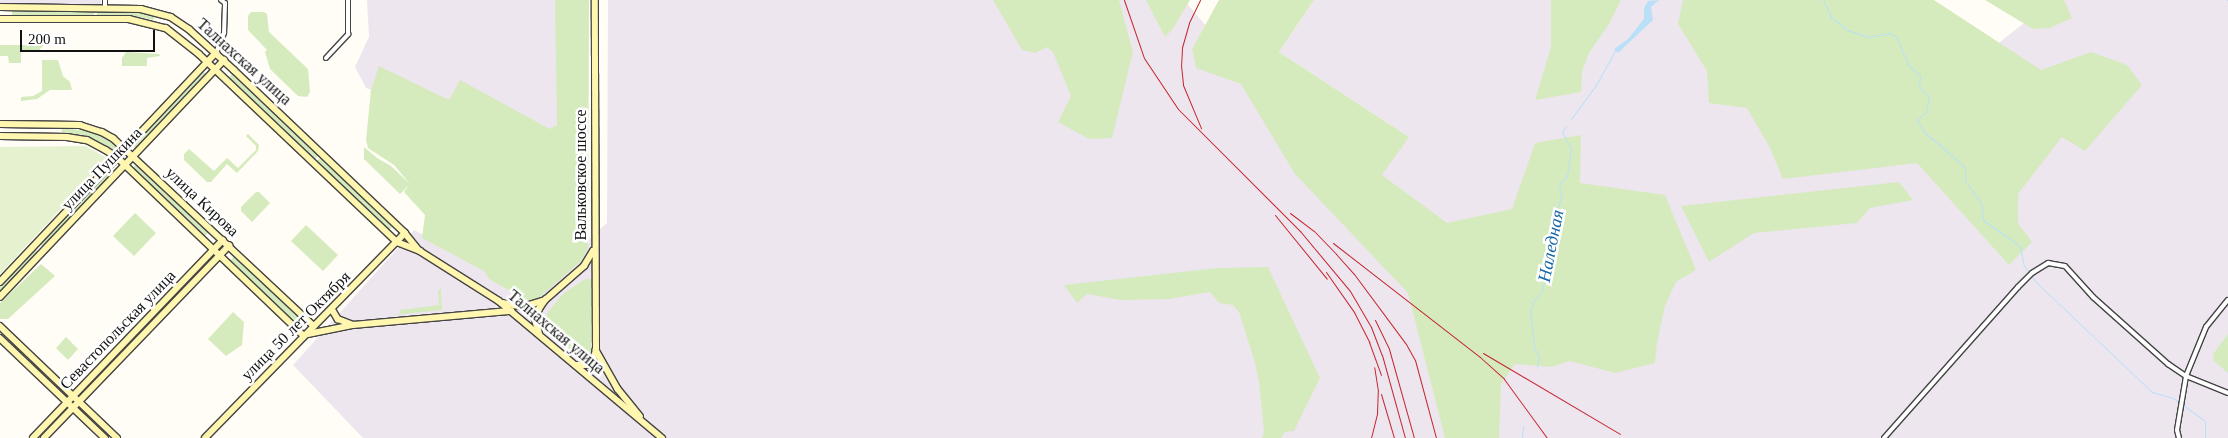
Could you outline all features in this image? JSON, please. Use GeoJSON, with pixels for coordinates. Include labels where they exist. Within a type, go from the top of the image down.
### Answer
{"type":"FeatureCollection","features":[{"type":"Feature","properties":{"kind":"street"},"geometry":{"type":"LineString","coordinates":[[105,0],[105,7]]}},
{"type":"Feature","properties":{"kind":"street"},"geometry":{"type":"LineString","coordinates":[[216,53],[224,33],[225,3],[221,0]]}},
{"type":"Feature","properties":{"kind":"street"},"geometry":{"type":"LineString","coordinates":[[326,58],[348,34],[348,0]]}},
{"type":"Feature","properties":{"kind":"street","name":"Вальковское шоссе"},"geometry":{"type":"LineString","coordinates":[[579,368],[591,363],[596,350],[594,247],[595,0]]}},
{"type":"Feature","properties":{"kind":"street","name":"Талнахская улица"},"geometry":{"type":"LineString","coordinates":[[0,7],[105,7],[141,9],[166,15],[189,29],[224,60],[405,233],[420,251]]}},
{"type":"Feature","properties":{"kind":"street"},"geometry":{"type":"LineString","coordinates":[[161,26],[166,15]]}},
{"type":"Feature","properties":{"kind":"street","name":"Талнахская улица"},"geometry":{"type":"LineString","coordinates":[[0,20],[129,19],[161,26],[181,38],[397,242],[420,251],[499,301],[646,424]]}},
{"type":"Feature","properties":{"kind":"street","name":"улица Пушкина"},"geometry":{"type":"LineString","coordinates":[[0,282],[216,53]]}},
{"type":"Feature","properties":{"kind":"street","name":"улица Пушкина"},"geometry":{"type":"LineString","coordinates":[[0,296],[224,60]]}},
{"type":"Feature","properties":{"kind":"street","name":"улица Кирова"},"geometry":{"type":"LineString","coordinates":[[0,124],[58,124],[92,128],[113,138],[314,326]]}},
{"type":"Feature","properties":{"kind":"street"},"geometry":{"type":"LineString","coordinates":[[58,124],[58,136]]}},
{"type":"Feature","properties":{"kind":"street","name":"улица Кирова"},"geometry":{"type":"LineString","coordinates":[[0,136],[58,136],[87,140],[118,158],[304,336]]}},
{"type":"Feature","properties":{"kind":"street","name":"улица 50 лет Октября"},"geometry":{"type":"LineString","coordinates":[[205,438],[405,233]]}},
{"type":"Feature","properties":{"kind":"street","name":"Севастопольская улица"},"geometry":{"type":"LineString","coordinates":[[33,438],[223,240]]}},
{"type":"Feature","properties":{"kind":"street","name":"Севастопольская улица"},"geometry":{"type":"LineString","coordinates":[[44,438],[229,246]]}},
{"type":"Feature","properties":{"kind":"street"},"geometry":{"type":"LineString","coordinates":[[539,335],[536,315],[545,300],[578,271],[588,260],[594,247]]}},
{"type":"Feature","properties":{"kind":"street"},"geometry":{"type":"LineString","coordinates":[[1884,438],[2018,287],[2032,273],[2048,263],[2065,266],[2093,297],[2130,331],[2186,376],[2228,393]]}},
{"type":"Feature","properties":{"kind":"street"},"geometry":{"type":"LineString","coordinates":[[578,271],[586,270],[595,280]]}},
{"type":"Feature","properties":{"kind":"street"},"geometry":{"type":"LineString","coordinates":[[499,301],[523,307],[545,300]]}},
{"type":"Feature","properties":{"kind":"street"},"geometry":{"type":"LineString","coordinates":[[2178,438],[2177,430],[2186,376],[2206,327],[2228,300]]}},
{"type":"Feature","properties":{"kind":"street"},"geometry":{"type":"LineString","coordinates":[[332,309],[338,319],[353,324]]}},
{"type":"Feature","properties":{"kind":"street"},"geometry":{"type":"LineString","coordinates":[[155,311],[161,317]]}},
{"type":"Feature","properties":{"kind":"street"},"geometry":{"type":"LineString","coordinates":[[304,336],[316,331],[353,324],[511,311]]}},
{"type":"Feature","properties":{"kind":"street"},"geometry":{"type":"LineString","coordinates":[[0,326],[117,438]]}},
{"type":"Feature","properties":{"kind":"street"},"geometry":{"type":"LineString","coordinates":[[130,337],[136,343]]}},
{"type":"Feature","properties":{"kind":"street"},"geometry":{"type":"LineString","coordinates":[[0,338],[105,438]]}},
{"type":"Feature","properties":{"kind":"street","name":"Вальковское шоссе"},"geometry":{"type":"LineString","coordinates":[[596,350],[618,389],[646,424]]}},
{"type":"Feature","properties":{"kind":"street"},"geometry":{"type":"LineString","coordinates":[[646,424],[662,438]]}},
{"type":"Feature","properties":{"kind":"shaded area"},"geometry":{"type":"Polygon","coordinates":[[[0,0],[101,0],[101,4],[0,5],[0,0]]]}},
{"type":"Feature","properties":{"kind":"shaded area"},"geometry":{"type":"Polygon","coordinates":[[[367,0],[566,0],[564,138],[446,116],[366,88],[355,67],[369,37],[367,0]]]}},
{"type":"Feature","properties":{"kind":"shaded area"},"geometry":{"type":"Polygon","coordinates":[[[608,0],[1184,0],[1232,56],[1409,137],[1279,52],[1314,0],[1799,0],[1873,143],[2053,0],[2228,0],[2228,438],[363,438],[293,365],[414,230],[532,289],[607,223],[608,0]]]}},
{"type":"Feature","properties":{"kind":"green space"},"geometry":{"type":"Polygon","coordinates":[[[555,0],[589,0],[588,248],[581,261],[540,297],[529,302],[489,279],[484,271],[422,238],[425,215],[404,192],[409,185],[400,194],[364,159],[364,147],[377,158],[391,166],[410,184],[394,165],[368,148],[366,140],[371,90],[379,66],[449,100],[460,80],[550,129],[557,125],[555,0]]]}},
{"type":"Feature","properties":{"kind":"green space"},"geometry":{"type":"Polygon","coordinates":[[[993,0],[1119,0],[1133,52],[1112,138],[1089,139],[1058,122],[1071,96],[1053,52],[1047,47],[1035,53],[1022,50],[993,0]]]}},
{"type":"Feature","properties":{"kind":"green space"},"geometry":{"type":"Polygon","coordinates":[[[1146,0],[1190,0],[1172,30],[1165,37],[1146,0]]]}},
{"type":"Feature","properties":{"kind":"green space"},"geometry":{"type":"Polygon","coordinates":[[[1219,0],[1314,0],[1279,52],[1409,137],[1382,175],[1447,223],[1512,209],[1535,143],[1581,135],[1580,183],[1665,195],[1696,270],[1676,282],[1665,306],[1655,363],[1615,373],[1570,361],[1551,367],[1515,364],[1501,384],[1499,438],[1445,438],[1408,293],[1295,174],[1241,84],[1196,68],[1192,49],[1219,0]]]}},
{"type":"Feature","properties":{"kind":"green space"},"geometry":{"type":"Polygon","coordinates":[[[1551,0],[1621,0],[1609,24],[1589,53],[1582,72],[1581,92],[1535,100],[1551,47],[1551,0]]]}},
{"type":"Feature","properties":{"kind":"green space"},"geometry":{"type":"Polygon","coordinates":[[[1683,0],[1934,0],[2041,70],[2091,52],[2127,65],[2142,85],[2085,151],[2062,137],[2018,194],[2018,223],[2032,242],[2009,265],[1917,163],[1783,179],[1769,146],[1747,108],[1709,103],[1707,71],[1678,24],[1683,0]]]}},
{"type":"Feature","properties":{"kind":"green space"},"geometry":{"type":"Polygon","coordinates":[[[1985,0],[2064,0],[2072,18],[2050,28],[2033,29],[1985,0]]]}},
{"type":"Feature","properties":{"kind":"green space"},"geometry":{"type":"Polygon","coordinates":[[[12,11],[94,11],[94,16],[12,15],[12,11]]]}},
{"type":"Feature","properties":{"kind":"green space"},"geometry":{"type":"Polygon","coordinates":[[[97,11],[143,12],[155,17],[153,20],[139,17],[97,16],[97,11]]]}},
{"type":"Feature","properties":{"kind":"green space"},"geometry":{"type":"Polygon","coordinates":[[[251,12],[264,12],[267,14],[269,32],[308,69],[310,92],[307,97],[298,96],[270,69],[265,52],[267,50],[248,30],[248,16],[251,12]]]}},
{"type":"Feature","properties":{"kind":"green space"},"geometry":{"type":"Polygon","coordinates":[[[0,45],[43,46],[38,51],[21,51],[21,63],[9,63],[8,56],[0,56],[0,45]]]}},
{"type":"Feature","properties":{"kind":"green space"},"geometry":{"type":"Polygon","coordinates":[[[126,52],[159,54],[160,56],[147,58],[147,66],[122,66],[122,58],[126,52]]]}},
{"type":"Feature","properties":{"kind":"green space"},"geometry":{"type":"Polygon","coordinates":[[[42,60],[58,60],[63,76],[70,82],[72,90],[50,90],[37,99],[21,101],[21,97],[33,96],[42,91],[42,60]]]}},
{"type":"Feature","properties":{"kind":"green space"},"geometry":{"type":"Polygon","coordinates":[[[203,72],[207,74],[136,149],[133,146],[203,72]]]}},
{"type":"Feature","properties":{"kind":"green space"},"geometry":{"type":"Polygon","coordinates":[[[232,74],[318,156],[315,159],[229,77],[232,74]]]}},
{"type":"Feature","properties":{"kind":"green space"},"geometry":{"type":"Polygon","coordinates":[[[63,128],[90,131],[116,144],[117,148],[114,150],[89,137],[63,133],[61,131],[63,128]]]}},
{"type":"Feature","properties":{"kind":"green space"},"geometry":{"type":"Polygon","coordinates":[[[248,134],[259,145],[258,151],[237,173],[227,164],[211,182],[207,182],[184,160],[184,154],[189,149],[214,171],[227,158],[238,168],[256,150],[256,146],[246,136],[248,134]]]}},
{"type":"Feature","properties":{"kind":"green space"},"geometry":{"type":"Polygon","coordinates":[[[86,146],[108,159],[0,274],[0,147],[86,146]]]}},
{"type":"Feature","properties":{"kind":"green space"},"geometry":{"type":"Polygon","coordinates":[[[320,158],[393,226],[389,230],[317,161],[320,158]]]}},
{"type":"Feature","properties":{"kind":"green space"},"geometry":{"type":"Polygon","coordinates":[[[137,164],[209,232],[205,236],[133,168],[137,164]]]}},
{"type":"Feature","properties":{"kind":"green space"},"geometry":{"type":"Polygon","coordinates":[[[112,168],[115,172],[44,247],[40,244],[112,168]]]}},
{"type":"Feature","properties":{"kind":"green space"},"geometry":{"type":"Polygon","coordinates":[[[1899,182],[1913,200],[1870,208],[1857,223],[1754,233],[1709,262],[1681,206],[1899,182]]]}},
{"type":"Feature","properties":{"kind":"green space"},"geometry":{"type":"Polygon","coordinates":[[[256,192],[259,192],[270,203],[252,222],[241,211],[241,207],[256,192]]]}},
{"type":"Feature","properties":{"kind":"green space"},"geometry":{"type":"Polygon","coordinates":[[[135,213],[156,233],[134,256],[113,236],[135,213]]]}},
{"type":"Feature","properties":{"kind":"green space"},"geometry":{"type":"Polygon","coordinates":[[[306,225],[338,255],[323,271],[291,241],[306,225]]]}},
{"type":"Feature","properties":{"kind":"green space"},"geometry":{"type":"Polygon","coordinates":[[[35,249],[39,252],[0,293],[0,286],[35,249]]]}},
{"type":"Feature","properties":{"kind":"green space"},"geometry":{"type":"Polygon","coordinates":[[[234,256],[302,321],[298,325],[230,261],[234,256]]]}},
{"type":"Feature","properties":{"kind":"green space"},"geometry":{"type":"Polygon","coordinates":[[[41,264],[55,276],[8,319],[0,319],[0,303],[41,264]]]}},
{"type":"Feature","properties":{"kind":"green space"},"geometry":{"type":"Polygon","coordinates":[[[1268,267],[1320,378],[1294,431],[1285,432],[1281,438],[1262,438],[1264,432],[1259,382],[1255,363],[1239,312],[1233,305],[1219,303],[1210,292],[1169,299],[1121,300],[1087,294],[1077,303],[1064,285],[1218,268],[1268,267]]]}},
{"type":"Feature","properties":{"kind":"green space"},"geometry":{"type":"Polygon","coordinates":[[[585,279],[590,279],[593,284],[591,354],[587,361],[584,362],[550,336],[545,320],[548,312],[563,294],[585,279]]]}},
{"type":"Feature","properties":{"kind":"green space"},"geometry":{"type":"Polygon","coordinates":[[[441,288],[442,310],[394,315],[400,313],[400,310],[439,305],[438,291],[441,288]]]}},
{"type":"Feature","properties":{"kind":"green space"},"geometry":{"type":"Polygon","coordinates":[[[233,312],[244,322],[242,345],[226,356],[208,339],[233,312]]]}},
{"type":"Feature","properties":{"kind":"green space"},"geometry":{"type":"Polygon","coordinates":[[[2228,334],[2228,373],[2214,361],[2213,354],[2228,334]]]}},
{"type":"Feature","properties":{"kind":"green space"},"geometry":{"type":"Polygon","coordinates":[[[66,337],[78,349],[68,360],[56,348],[66,337]]]}},
{"type":"Feature","properties":{"kind":"water"},"geometry":{"type":"Polygon","coordinates":[[[1659,0],[1651,7],[1653,20],[1618,53],[1614,49],[1628,39],[1644,19],[1644,8],[1648,1],[1659,0]]]}},
{"type":"Feature","properties":{"kind":"waterway"},"geometry":{"type":"LineString","coordinates":[[1823,0],[1831,17],[1847,30],[1868,37],[1890,33],[1896,37],[1909,66],[1920,75],[1919,86],[1929,98],[1926,112],[1917,120],[1923,131],[1965,167],[1965,181],[1981,203],[1983,220],[2020,246],[2024,266],[2037,283],[2152,392],[2173,398],[2180,403]]}},
{"type":"Feature","properties":{"kind":"waterway","name":"Наледная"},"geometry":{"type":"LineString","coordinates":[[1571,119],[1596,85],[1615,51]]}},
{"type":"Feature","properties":{"kind":"waterway","name":"Наледная"},"geometry":{"type":"LineString","coordinates":[[1537,368],[1539,357],[1534,347],[1530,310],[1534,300],[1542,292],[1552,243],[1554,219],[1561,197],[1559,185],[1567,176],[1571,149],[1562,132],[1566,126]]}},
{"type":"Feature","properties":{"kind":"waterway"},"geometry":{"type":"LineString","coordinates":[[2183,405],[2205,421],[2205,438]]}},
{"type":"Feature","properties":{"kind":"waterway","name":"Наледная"},"geometry":{"type":"LineString","coordinates":[[1522,438],[1523,426]]}},
{"type":"Feature","properties":{"kind":"railway"},"geometry":{"type":"LineString","coordinates":[[1124,0],[1144,58],[1178,109],[1300,231],[1350,291],[1371,327],[1382,355],[1405,438]]}},
{"type":"Feature","properties":{"kind":"railway"},"geometry":{"type":"LineString","coordinates":[[1200,0],[1189,23],[1182,48],[1181,65],[1183,85],[1201,128]]}},
{"type":"Feature","properties":{"kind":"railway"},"geometry":{"type":"LineString","coordinates":[[1290,213],[1314,231],[1354,274],[1406,344],[1415,360],[1436,438]]}},
{"type":"Feature","properties":{"kind":"railway"},"geometry":{"type":"LineString","coordinates":[[1275,215],[1327,279]]}},
{"type":"Feature","properties":{"kind":"railway"},"geometry":{"type":"LineString","coordinates":[[1333,243],[1481,358],[1504,379],[1547,438]]}},
{"type":"Feature","properties":{"kind":"railway"},"geometry":{"type":"LineString","coordinates":[[1326,272],[1354,312],[1369,342],[1381,375]]}},
{"type":"Feature","properties":{"kind":"railway"},"geometry":{"type":"LineString","coordinates":[[1375,320],[1389,349],[1414,438]]}},
{"type":"Feature","properties":{"kind":"railway"},"geometry":{"type":"LineString","coordinates":[[1483,353],[1620,434]]}},
{"type":"Feature","properties":{"kind":"railway"},"geometry":{"type":"LineString","coordinates":[[1371,438],[1377,414],[1378,391],[1374,367]]}},
{"type":"Feature","properties":{"kind":"railway"},"geometry":{"type":"LineString","coordinates":[[1381,394],[1394,438]]}}]}
